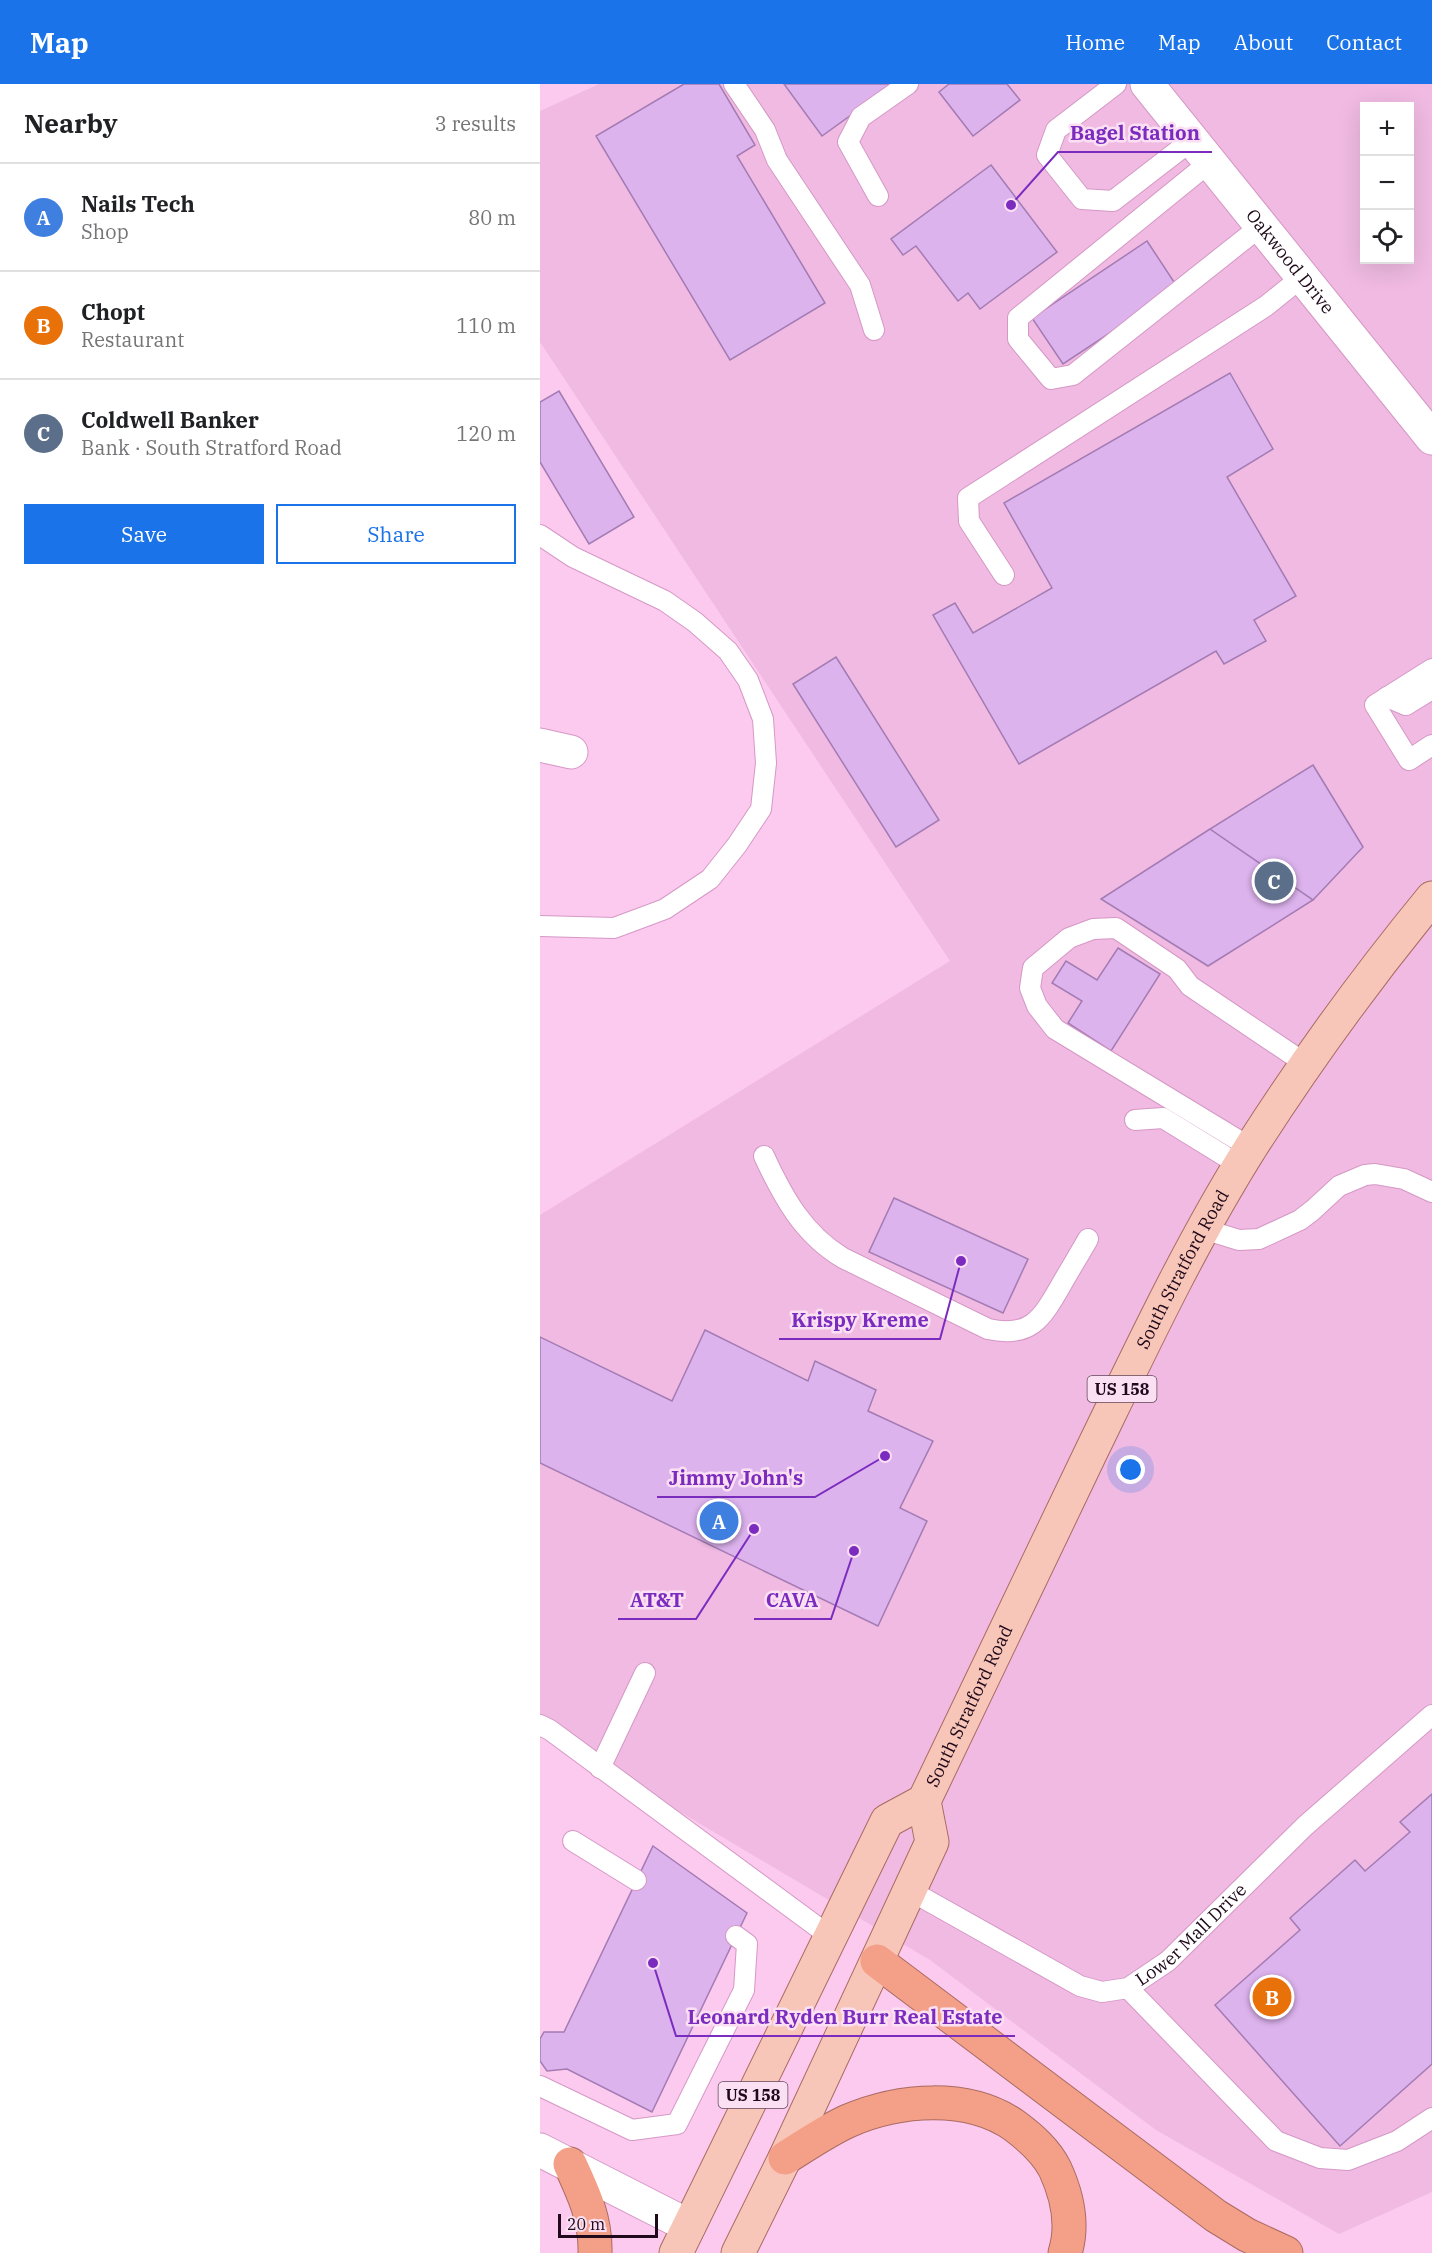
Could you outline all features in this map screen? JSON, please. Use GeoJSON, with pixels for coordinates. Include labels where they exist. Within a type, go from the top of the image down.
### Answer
{"type":"FeatureCollection","features":[{"type":"Feature","properties":{"kind":"highway"},"geometry":{"type":"LineString","coordinates":[[877,1961],[1216,2216],[1247,2235],[1286,2253]]}},
{"type":"Feature","properties":{"kind":"highway"},"geometry":{"type":"LineString","coordinates":[[785,2158],[828,2131],[873,2112],[930,2103],[985,2110],[1009,2122],[1033,2140],[1051,2162],[1063,2187],[1070,2217],[1065,2253]]}},
{"type":"Feature","properties":{"kind":"highway"},"geometry":{"type":"LineString","coordinates":[[570,2164],[588,2203],[594,2229],[595,2253]]}},
{"type":"Feature","properties":{"kind":"main road","name":"South Stratford Road"},"geometry":{"type":"LineString","coordinates":[[683,2239],[887,1821],[924,1801],[1110,1414],[1203,1229],[1306,1064],[1386,954],[1432,898]]}},
{"type":"Feature","properties":{"kind":"main road","name":"South Stratford Road"},"geometry":{"type":"LineString","coordinates":[[738,2253],[785,2158],[932,1842],[924,1801]]}},
{"type":"Feature","properties":{"kind":"main road"},"geometry":{"type":"LineString","coordinates":[[831,1937],[877,1961]]}},
{"type":"Feature","properties":{"kind":"street","name":"Oakwood Drive"},"geometry":{"type":"LineString","coordinates":[[1147,84],[1432,438]]}},
{"type":"Feature","properties":{"kind":"street"},"geometry":{"type":"LineString","coordinates":[[540,2150],[570,2164],[683,2239]]}},
{"type":"Feature","properties":{"kind":"lane"},"geometry":{"type":"LineString","coordinates":[[734,84],[765,130],[777,160],[860,285],[874,330]]}},
{"type":"Feature","properties":{"kind":"lane"},"geometry":{"type":"LineString","coordinates":[[878,196],[848,142],[861,117],[908,84]]}},
{"type":"Feature","properties":{"kind":"lane"},"geometry":{"type":"LineString","coordinates":[[1116,84],[1056,130],[1047,155],[1082,199],[1113,201],[1201,151]]}},
{"type":"Feature","properties":{"kind":"lane"},"geometry":{"type":"LineString","coordinates":[[1201,151],[1018,318],[1018,339],[1051,379],[1073,375],[1262,226]]}},
{"type":"Feature","properties":{"kind":"lane"},"geometry":{"type":"LineString","coordinates":[[1004,575],[969,521],[968,498],[1266,306],[1302,277]]}},
{"type":"Feature","properties":{"kind":"lane"},"geometry":{"type":"LineString","coordinates":[[540,535],[573,557],[665,601],[695,622],[728,651],[748,680],[763,719],[766,763],[761,809],[710,879],[665,909],[614,928],[540,926]]}},
{"type":"Feature","properties":{"kind":"lane"},"geometry":{"type":"LineString","coordinates":[[1432,669],[1376,705],[1410,760],[1432,745]]}},
{"type":"Feature","properties":{"kind":"lane"},"geometry":{"type":"LineString","coordinates":[[1387,697],[1407,705],[1432,689]]}},
{"type":"Feature","properties":{"kind":"lane"},"geometry":{"type":"LineString","coordinates":[[1246,1157],[1055,1029],[1037,1006],[1030,987],[1033,968],[1070,938],[1093,929],[1116,928],[1177,969],[1190,986],[1306,1064]]}},
{"type":"Feature","properties":{"kind":"lane"},"geometry":{"type":"LineString","coordinates":[[1135,1120],[1163,1119],[1246,1157]]}},
{"type":"Feature","properties":{"kind":"lane"},"geometry":{"type":"LineString","coordinates":[[764,1156],[782,1195],[824,1246],[843,1258],[988,1329],[1001,1332],[1013,1331],[1024,1328],[1041,1317],[1088,1239]]}},
{"type":"Feature","properties":{"kind":"lane"},"geometry":{"type":"LineString","coordinates":[[1203,1229],[1239,1240],[1259,1239],[1308,1214],[1338,1186],[1365,1175],[1375,1174],[1404,1179],[1432,1192]]}},
{"type":"Feature","properties":{"kind":"lane"},"geometry":{"type":"LineString","coordinates":[[600,1768],[645,1673]]}},
{"type":"Feature","properties":{"kind":"lane","name":"Lower Mall Drive"},"geometry":{"type":"LineString","coordinates":[[909,1890],[1080,1986],[1102,1992],[1128,1988],[1168,1961],[1305,1826],[1432,1714]]}},
{"type":"Feature","properties":{"kind":"lane"},"geometry":{"type":"LineString","coordinates":[[540,1725],[550,1730],[831,1937]]}},
{"type":"Feature","properties":{"kind":"lane"},"geometry":{"type":"LineString","coordinates":[[573,1841],[636,1880]]}},
{"type":"Feature","properties":{"kind":"lane"},"geometry":{"type":"LineString","coordinates":[[540,2086],[632,2130],[677,2124],[744,1990],[747,1944],[736,1936]]}},
{"type":"Feature","properties":{"kind":"lane"},"geometry":{"type":"LineString","coordinates":[[1128,1988],[1276,2141],[1320,2158],[1348,2160],[1397,2140],[1432,2118]]}},
{"type":"Feature","properties":{"kind":"shaded area"},"geometry":{"type":"Polygon","coordinates":[[[599,84],[1432,84],[1432,2192],[1339,2234],[1156,2130],[930,1960],[540,1729],[540,1215],[950,961],[540,342],[540,111],[599,84]]]}},
{"type":"Feature","properties":{"kind":"building"},"geometry":{"type":"Polygon","coordinates":[[[684,84],[719,84],[755,145],[737,156],[825,303],[730,360],[596,136],[684,84]]]}},
{"type":"Feature","properties":{"kind":"building"},"geometry":{"type":"Polygon","coordinates":[[[784,84],[894,84],[822,136],[784,84]]]}},
{"type":"Feature","properties":{"kind":"building"},"geometry":{"type":"Polygon","coordinates":[[[949,84],[1007,84],[1020,100],[973,136],[939,92],[949,84]]]}},
{"type":"Feature","properties":{"kind":"building"},"geometry":{"type":"Polygon","coordinates":[[[991,165],[1057,252],[980,309],[968,293],[958,301],[916,246],[903,255],[891,239],[991,165]]]}},
{"type":"Feature","properties":{"kind":"building"},"geometry":{"type":"Polygon","coordinates":[[[1147,241],[1178,288],[1063,364],[1032,318],[1147,241]]]}},
{"type":"Feature","properties":{"kind":"building"},"geometry":{"type":"Polygon","coordinates":[[[1230,373],[1273,449],[1227,477],[1296,596],[1254,620],[1266,641],[1224,664],[1216,651],[1019,764],[933,615],[955,603],[973,633],[1052,588],[1004,503],[1230,373]]]}},
{"type":"Feature","properties":{"kind":"building"},"geometry":{"type":"Polygon","coordinates":[[[559,391],[634,517],[589,544],[540,462],[540,402],[559,391]]]}},
{"type":"Feature","properties":{"kind":"building"},"geometry":{"type":"Polygon","coordinates":[[[836,657],[939,820],[896,847],[793,684],[836,657]]]}},
{"type":"Feature","properties":{"kind":"building"},"geometry":{"type":"Polygon","coordinates":[[[1313,765],[1363,847],[1313,900],[1210,829],[1313,765]]]}},
{"type":"Feature","properties":{"kind":"building"},"geometry":{"type":"Polygon","coordinates":[[[1210,829],[1313,900],[1208,966],[1101,899],[1210,829]]]}},
{"type":"Feature","properties":{"kind":"building"},"geometry":{"type":"Polygon","coordinates":[[[1118,948],[1160,974],[1111,1051],[1068,1023],[1082,1001],[1052,983],[1066,961],[1097,980],[1118,948]]]}},
{"type":"Feature","properties":{"kind":"building"},"geometry":{"type":"Polygon","coordinates":[[[894,1198],[1028,1259],[1003,1313],[869,1252],[894,1198]]]}},
{"type":"Feature","properties":{"kind":"building"},"geometry":{"type":"Polygon","coordinates":[[[705,1330],[808,1381],[815,1361],[876,1390],[868,1411],[933,1441],[900,1508],[927,1521],[878,1626],[540,1463],[540,1337],[672,1401],[705,1330]]]}},
{"type":"Feature","properties":{"kind":"building"},"geometry":{"type":"Polygon","coordinates":[[[1432,1794],[1432,2064],[1340,2146],[1215,2005],[1300,1930],[1290,1918],[1355,1860],[1365,1871],[1410,1832],[1400,1822],[1432,1794]]]}},
{"type":"Feature","properties":{"kind":"building"},"geometry":{"type":"Polygon","coordinates":[[[653,1846],[747,1913],[652,2112],[567,2069],[547,2071],[540,2061],[540,2039],[544,2032],[564,2032],[653,1846]]]}},
{"type":"Feature","properties":{"kind":"place","name":"Bagel Station"},"geometry":{"type":"Point","coordinates":[1011,205]}},
{"type":"Feature","properties":{"kind":"place","name":"Coldwell Banker"},"geometry":{"type":"Point","coordinates":[1274,881]}},
{"type":"Feature","properties":{"kind":"place","name":"Krispy Kreme"},"geometry":{"type":"Point","coordinates":[961,1261]}},
{"type":"Feature","properties":{"kind":"place","name":"Jimmy John's"},"geometry":{"type":"Point","coordinates":[885,1456]}},
{"type":"Feature","properties":{"kind":"place","name":"Nails Tech"},"geometry":{"type":"Point","coordinates":[719,1521]}},
{"type":"Feature","properties":{"kind":"place","name":"AT&T"},"geometry":{"type":"Point","coordinates":[754,1529]}},
{"type":"Feature","properties":{"kind":"place","name":"CAVA"},"geometry":{"type":"Point","coordinates":[854,1551]}},
{"type":"Feature","properties":{"kind":"place","name":"Leonard Ryden Burr Real Estate"},"geometry":{"type":"Point","coordinates":[653,1963]}},
{"type":"Feature","properties":{"kind":"place","name":"Chopt"},"geometry":{"type":"Point","coordinates":[1272,1997]}}]}
